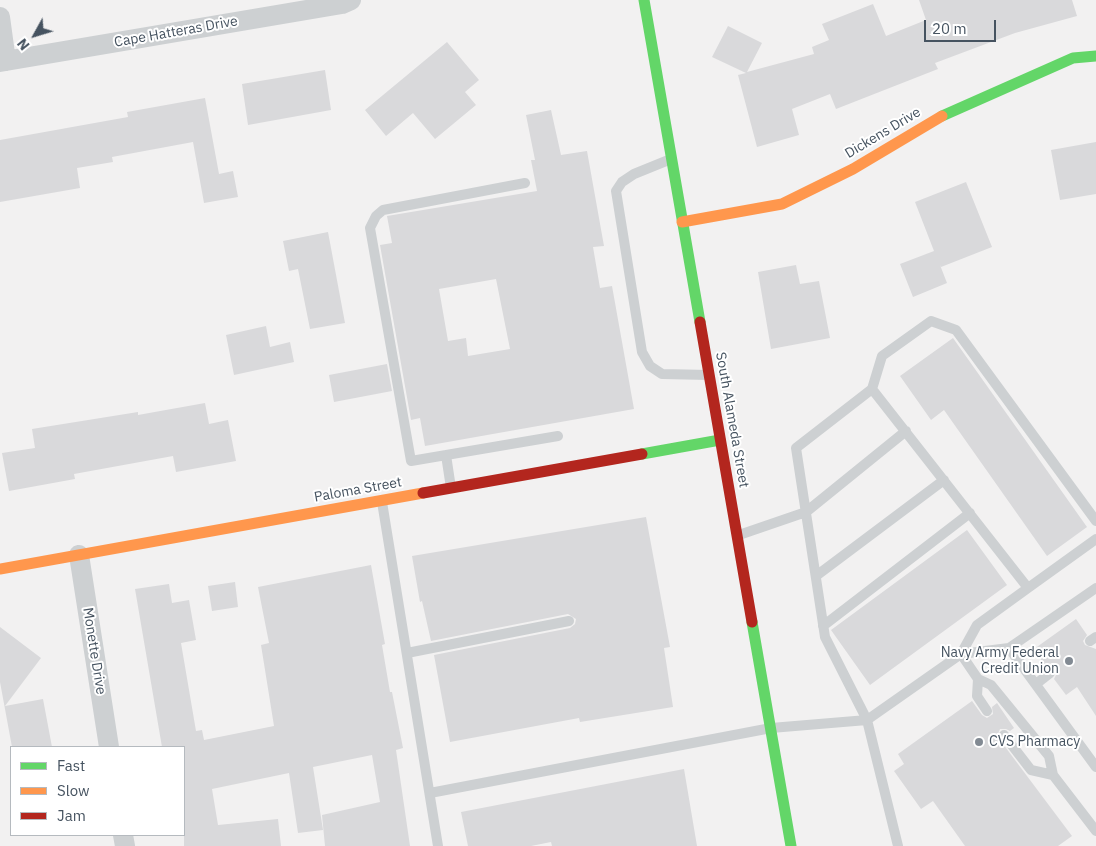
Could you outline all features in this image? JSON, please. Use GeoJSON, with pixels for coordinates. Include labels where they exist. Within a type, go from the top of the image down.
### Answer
{"type":"FeatureCollection","features":[{"type":"Feature","properties":{"kind":"street","name":"Cape Hatteras Drive"},"geometry":{"type":"LineString","coordinates":[[3,61],[342,4],[351,0]]}},
{"type":"Feature","properties":{"kind":"street","name":"South Alameda Street"},"geometry":{"type":"LineString","coordinates":[[644,0],[791,846]]}},
{"type":"Feature","properties":{"kind":"street"},"geometry":{"type":"LineString","coordinates":[[0,17],[3,61]]}},
{"type":"Feature","properties":{"kind":"street","name":"Dickens Drive"},"geometry":{"type":"LineString","coordinates":[[682,222],[782,204],[853,169],[930,122],[1073,58],[1096,56]]}},
{"type":"Feature","properties":{"kind":"street","name":"Paloma Street"},"geometry":{"type":"LineString","coordinates":[[0,569],[720,440]]}},
{"type":"Feature","properties":{"kind":"street","name":"Monette Drive"},"geometry":{"type":"LineString","coordinates":[[79,555],[110,746]]}},
{"type":"Feature","properties":{"kind":"lane"},"geometry":{"type":"LineString","coordinates":[[672,159],[634,174],[622,182],[616,191],[642,352],[650,366],[662,374],[709,375]]}},
{"type":"Feature","properties":{"kind":"lane"},"geometry":{"type":"LineString","coordinates":[[525,183],[383,210],[376,216],[370,228],[411,461],[558,436]]}},
{"type":"Feature","properties":{"kind":"lane"},"geometry":{"type":"LineString","coordinates":[[898,846],[867,720],[825,637],[796,448],[872,389],[882,356],[931,321],[956,330],[1096,521]]}},
{"type":"Feature","properties":{"kind":"lane"},"geometry":{"type":"LineString","coordinates":[[872,389],[1028,588]]}},
{"type":"Feature","properties":{"kind":"lane"},"geometry":{"type":"LineString","coordinates":[[737,535],[806,512],[906,431]]}},
{"type":"Feature","properties":{"kind":"lane"},"geometry":{"type":"LineString","coordinates":[[446,455],[451,489]]}},
{"type":"Feature","properties":{"kind":"lane"},"geometry":{"type":"LineString","coordinates":[[816,576],[944,480]]}},
{"type":"Feature","properties":{"kind":"lane"},"geometry":{"type":"LineString","coordinates":[[382,501],[438,846]]}},
{"type":"Feature","properties":{"kind":"lane"},"geometry":{"type":"LineString","coordinates":[[823,626],[970,513]]}},
{"type":"Feature","properties":{"kind":"lane"},"geometry":{"type":"LineString","coordinates":[[430,793],[771,728],[867,720],[961,654],[977,625],[1096,538]]}},
{"type":"Feature","properties":{"kind":"lane"},"geometry":{"type":"LineString","coordinates":[[961,654],[1009,648],[1096,588]]}},
{"type":"Feature","properties":{"kind":"lane"},"geometry":{"type":"LineString","coordinates":[[407,653],[569,622]]}},
{"type":"Feature","properties":{"kind":"lane"},"geometry":{"type":"LineString","coordinates":[[1009,648],[1096,767]]}},
{"type":"Feature","properties":{"kind":"lane"},"geometry":{"type":"LineString","coordinates":[[961,654],[978,679],[991,685],[1049,756],[1053,775],[1096,831]]}},
{"type":"Feature","properties":{"kind":"lane"},"geometry":{"type":"LineString","coordinates":[[1036,684],[1050,672]]}},
{"type":"Feature","properties":{"kind":"lane"},"geometry":{"type":"LineString","coordinates":[[978,679],[977,696],[987,711]]}},
{"type":"Feature","properties":{"kind":"lane"},"geometry":{"type":"LineString","coordinates":[[1004,735],[1031,770],[1053,775]]}},
{"type":"Feature","properties":{"kind":"building"},"geometry":{"type":"Polygon","coordinates":[[[919,0],[1072,0],[1077,16],[1015,33],[935,63],[938,69],[836,109],[830,94],[792,109],[799,135],[757,147],[738,75],[746,73],[712,57],[728,26],[762,43],[747,72],[814,54],[812,47],[829,40],[822,24],[873,4],[886,36],[926,20],[919,0]]]}},
{"type":"Feature","properties":{"kind":"building"},"geometry":{"type":"Polygon","coordinates":[[[447,42],[479,80],[465,92],[476,105],[435,139],[413,113],[386,136],[365,110],[447,42]]]}},
{"type":"Feature","properties":{"kind":"building"},"geometry":{"type":"Polygon","coordinates":[[[325,70],[331,110],[248,125],[242,84],[325,70]]]}},
{"type":"Feature","properties":{"kind":"building"},"geometry":{"type":"Polygon","coordinates":[[[205,98],[219,174],[233,171],[238,197],[204,203],[193,142],[112,157],[113,162],[77,168],[80,188],[0,202],[0,140],[128,117],[127,112],[205,98]]]}},
{"type":"Feature","properties":{"kind":"building"},"geometry":{"type":"Polygon","coordinates":[[[551,110],[561,155],[587,151],[604,246],[593,247],[600,288],[612,286],[634,409],[425,446],[420,418],[411,420],[380,245],[392,243],[387,216],[537,191],[531,160],[535,160],[526,115],[551,110]],[[496,279],[439,289],[448,341],[466,338],[468,356],[510,349],[496,279]]]}},
{"type":"Feature","properties":{"kind":"building"},"geometry":{"type":"Polygon","coordinates":[[[1096,142],[1096,194],[1060,200],[1051,150],[1096,142]]]}},
{"type":"Feature","properties":{"kind":"building"},"geometry":{"type":"Polygon","coordinates":[[[966,182],[992,247],[941,267],[940,265],[947,283],[913,297],[900,264],[934,251],[915,202],[966,182]]]}},
{"type":"Feature","properties":{"kind":"building"},"geometry":{"type":"Polygon","coordinates":[[[328,232],[345,323],[310,329],[298,269],[289,271],[283,241],[328,232]]]}},
{"type":"Feature","properties":{"kind":"building"},"geometry":{"type":"Polygon","coordinates":[[[796,265],[800,284],[819,281],[830,338],[771,349],[758,272],[796,265]]]}},
{"type":"Feature","properties":{"kind":"building"},"geometry":{"type":"Polygon","coordinates":[[[266,326],[270,347],[290,342],[294,362],[234,375],[226,335],[266,326]]]}},
{"type":"Feature","properties":{"kind":"building"},"geometry":{"type":"Polygon","coordinates":[[[953,338],[1087,527],[1047,556],[944,410],[931,420],[900,376],[953,338]]]}},
{"type":"Feature","properties":{"kind":"building"},"geometry":{"type":"Polygon","coordinates":[[[387,364],[392,391],[334,402],[329,375],[387,364]]]}},
{"type":"Feature","properties":{"kind":"building"},"geometry":{"type":"Polygon","coordinates":[[[205,403],[209,424],[228,420],[236,461],[176,472],[173,456],[74,474],[75,479],[9,491],[2,453],[35,448],[32,429],[138,412],[138,415],[205,403]]]}},
{"type":"Feature","properties":{"kind":"building"},"geometry":{"type":"Polygon","coordinates":[[[646,517],[670,647],[664,648],[673,707],[580,722],[579,718],[450,742],[434,655],[570,628],[575,624],[576,619],[568,614],[431,641],[422,601],[420,602],[412,556],[646,517]]]}},
{"type":"Feature","properties":{"kind":"building"},"geometry":{"type":"Polygon","coordinates":[[[967,530],[1007,585],[870,685],[831,630],[967,530]]]}},
{"type":"Feature","properties":{"kind":"building"},"geometry":{"type":"Polygon","coordinates":[[[371,565],[385,644],[382,645],[390,692],[392,692],[403,748],[396,750],[410,846],[325,846],[322,815],[380,802],[372,755],[313,767],[323,830],[298,833],[289,773],[212,789],[218,825],[278,819],[281,846],[184,846],[185,746],[162,746],[135,589],[169,584],[172,603],[189,600],[196,640],[181,643],[196,731],[202,730],[204,740],[274,726],[261,645],[269,643],[258,587],[371,565]]]}},
{"type":"Feature","properties":{"kind":"building"},"geometry":{"type":"Polygon","coordinates":[[[235,582],[238,607],[212,611],[208,586],[235,582]]]}},
{"type":"Feature","properties":{"kind":"building","name":"Navy Army Federal Credit Union"},"geometry":{"type":"Polygon","coordinates":[[[1076,619],[1087,635],[1083,641],[1085,645],[1096,649],[1096,716],[1077,687],[1066,695],[1054,679],[1056,669],[1052,666],[1046,667],[1034,649],[1076,619]]]}},
{"type":"Feature","properties":{"kind":"building"},"geometry":{"type":"Polygon","coordinates":[[[0,627],[41,658],[5,706],[43,699],[52,746],[12,746],[0,682],[0,627]]]}},
{"type":"Feature","properties":{"kind":"building","name":"CVS Pharmacy"},"geometry":{"type":"Polygon","coordinates":[[[972,701],[982,715],[987,718],[993,714],[992,707],[997,703],[1014,728],[1010,731],[1000,729],[997,736],[1072,836],[1058,846],[965,846],[933,801],[921,809],[894,771],[904,764],[898,754],[972,701]]]}},
{"type":"Feature","properties":{"kind":"building"},"geometry":{"type":"Polygon","coordinates":[[[684,769],[697,846],[552,846],[551,842],[531,846],[468,846],[461,812],[684,769]]]}},
{"type":"Feature","properties":{"kind":"traffic: fast"},"geometry":{"type":"LineString","coordinates":[[644,0],[700,322]]}},
{"type":"Feature","properties":{"kind":"traffic: fast"},"geometry":{"type":"LineString","coordinates":[[942,116],[1073,58],[1096,56]]}},
{"type":"Feature","properties":{"kind":"traffic: fast"},"geometry":{"type":"LineString","coordinates":[[642,454],[720,440]]}},
{"type":"Feature","properties":{"kind":"traffic: fast"},"geometry":{"type":"LineString","coordinates":[[752,622],[791,846]]}},
{"type":"Feature","properties":{"kind":"traffic: slow"},"geometry":{"type":"LineString","coordinates":[[682,222],[782,204],[853,169],[942,116]]}},
{"type":"Feature","properties":{"kind":"traffic: slow"},"geometry":{"type":"LineString","coordinates":[[0,569],[423,493]]}},
{"type":"Feature","properties":{"kind":"traffic: jam"},"geometry":{"type":"LineString","coordinates":[[700,322],[752,622]]}},
{"type":"Feature","properties":{"kind":"traffic: jam"},"geometry":{"type":"LineString","coordinates":[[423,493],[642,454]]}},
{"type":"Feature","properties":{"kind":"place","name":"Navy Army Federal Credit Union"},"geometry":{"type":"Point","coordinates":[1069,661]}},
{"type":"Feature","properties":{"kind":"place","name":"CVS Pharmacy"},"geometry":{"type":"Point","coordinates":[979,742]}}]}
